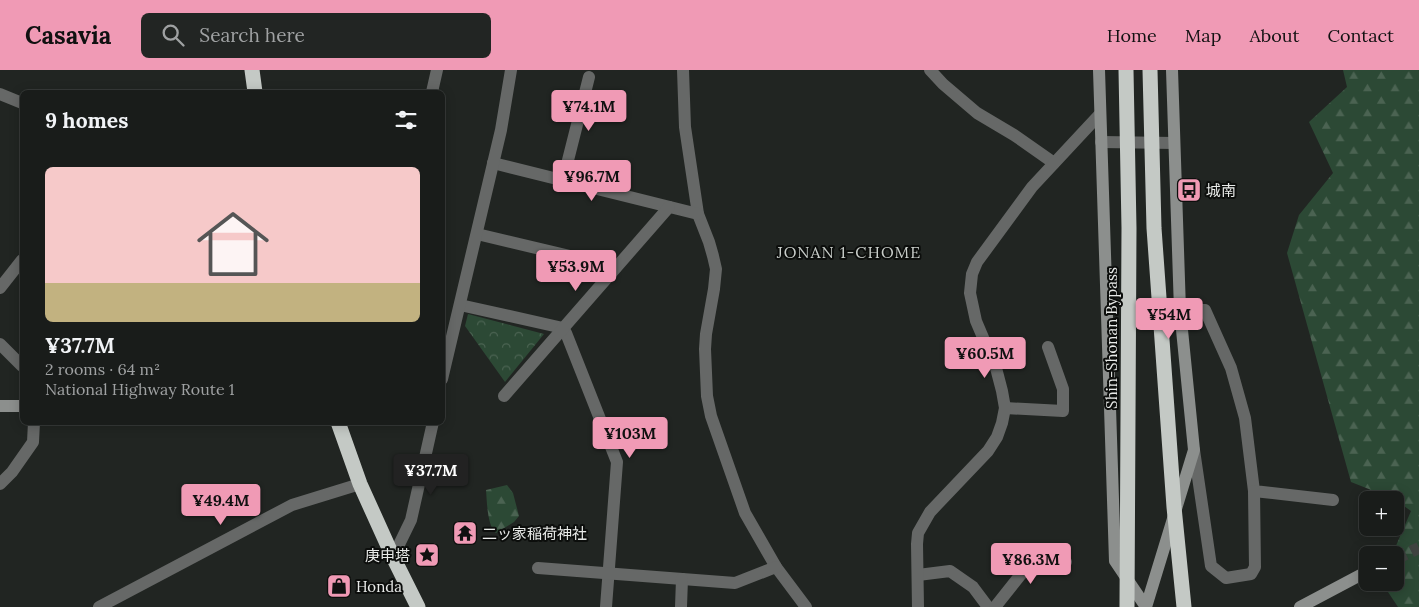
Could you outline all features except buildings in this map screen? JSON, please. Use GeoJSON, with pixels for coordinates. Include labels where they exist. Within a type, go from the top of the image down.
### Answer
{"type":"FeatureCollection","features":[{"type":"Feature","properties":{"kind":"highway"},"geometry":{"type":"LineString","coordinates":[[252,70],[255,90]]}},
{"type":"Feature","properties":{"kind":"highway","name":"Shin-Shonan Bypass"},"geometry":{"type":"LineString","coordinates":[[1126,70],[1129,228],[1127,607]]}},
{"type":"Feature","properties":{"kind":"highway"},"geometry":{"type":"LineString","coordinates":[[1150,70],[1154,228],[1174,507],[1184,607]]}},
{"type":"Feature","properties":{"kind":"highway"},"geometry":{"type":"LineString","coordinates":[[339,425],[360,484],[418,607]]}},
{"type":"Feature","properties":{"kind":"street"},"geometry":{"type":"LineString","coordinates":[[432,90],[437,70]]}},
{"type":"Feature","properties":{"kind":"street"},"geometry":{"type":"LineString","coordinates":[[445,367],[501,130],[511,70]]}},
{"type":"Feature","properties":{"kind":"street"},"geometry":{"type":"LineString","coordinates":[[683,70],[685,127],[698,214],[716,269],[706,334],[707,396],[711,416],[745,513],[776,567],[806,607]]}},
{"type":"Feature","properties":{"kind":"street"},"geometry":{"type":"LineString","coordinates":[[930,70],[977,113],[1014,135],[1054,163]]}},
{"type":"Feature","properties":{"kind":"street"},"geometry":{"type":"LineString","coordinates":[[1099,70],[1115,561],[1146,607]]}},
{"type":"Feature","properties":{"kind":"street"},"geometry":{"type":"LineString","coordinates":[[1172,70],[1180,310],[1194,450],[1211,566],[1226,578],[1250,574],[1255,567],[1254,491],[1245,418],[1231,368],[1205,310],[1180,310]]}},
{"type":"Feature","properties":{"kind":"street"},"geometry":{"type":"LineString","coordinates":[[563,180],[589,76]]}},
{"type":"Feature","properties":{"kind":"street"},"geometry":{"type":"LineString","coordinates":[[0,94],[20,101]]}},
{"type":"Feature","properties":{"kind":"street"},"geometry":{"type":"LineString","coordinates":[[918,607],[918,533],[930,512],[988,452],[997,437],[1005,408],[998,374],[976,321],[970,293],[970,283],[976,262],[1026,195],[1100,114]]}},
{"type":"Feature","properties":{"kind":"street"},"geometry":{"type":"LineString","coordinates":[[1101,142],[1174,143]]}},
{"type":"Feature","properties":{"kind":"street"},"geometry":{"type":"LineString","coordinates":[[493,163],[698,214]]}},
{"type":"Feature","properties":{"kind":"street"},"geometry":{"type":"LineString","coordinates":[[504,396],[669,207]]}},
{"type":"Feature","properties":{"kind":"street"},"geometry":{"type":"LineString","coordinates":[[477,234],[616,267]]}},
{"type":"Feature","properties":{"kind":"street"},"geometry":{"type":"LineString","coordinates":[[0,288],[20,263]]}},
{"type":"Feature","properties":{"kind":"street"},"geometry":{"type":"LineString","coordinates":[[460,305],[563,328]]}},
{"type":"Feature","properties":{"kind":"street"},"geometry":{"type":"LineString","coordinates":[[563,328],[617,462],[606,607]]}},
{"type":"Feature","properties":{"kind":"street"},"geometry":{"type":"LineString","coordinates":[[0,344],[20,364]]}},
{"type":"Feature","properties":{"kind":"street"},"geometry":{"type":"LineString","coordinates":[[1005,408],[1062,411],[1063,389],[1048,347]]}},
{"type":"Feature","properties":{"kind":"street"},"geometry":{"type":"LineString","coordinates":[[0,406],[20,406]]}},
{"type":"Feature","properties":{"kind":"street"},"geometry":{"type":"LineString","coordinates":[[0,484],[12,472],[33,442],[34,425]]}},
{"type":"Feature","properties":{"kind":"street"},"geometry":{"type":"LineString","coordinates":[[393,557],[411,520],[432,425]]}},
{"type":"Feature","properties":{"kind":"street"},"geometry":{"type":"LineString","coordinates":[[1146,607],[1194,450]]}},
{"type":"Feature","properties":{"kind":"street"},"geometry":{"type":"LineString","coordinates":[[98,607],[292,505],[360,484]]}},
{"type":"Feature","properties":{"kind":"street"},"geometry":{"type":"LineString","coordinates":[[1254,491],[1333,500]]}},
{"type":"Feature","properties":{"kind":"street"},"geometry":{"type":"LineString","coordinates":[[995,607],[1022,573],[1066,562]]}},
{"type":"Feature","properties":{"kind":"street"},"geometry":{"type":"LineString","coordinates":[[538,568],[735,583],[776,567]]}},
{"type":"Feature","properties":{"kind":"street"},"geometry":{"type":"LineString","coordinates":[[918,575],[950,571],[973,587],[988,607]]}},
{"type":"Feature","properties":{"kind":"street"},"geometry":{"type":"LineString","coordinates":[[1300,607],[1359,576]]}},
{"type":"Feature","properties":{"kind":"street"},"geometry":{"type":"LineString","coordinates":[[681,607],[682,579]]}},
{"type":"Feature","properties":{"kind":"green space"},"geometry":{"type":"Polygon","coordinates":[[[1343,70],[1419,70],[1419,607],[1398,607],[1387,591],[1404,591],[1404,546],[1396,546],[1400,536],[1404,536],[1404,527],[1411,511],[1404,506],[1404,491],[1374,491],[1351,482],[1287,253],[1299,215],[1333,173],[1309,122],[1347,87],[1343,70]]]}},
{"type":"Feature","properties":{"kind":"green space"},"geometry":{"type":"Polygon","coordinates":[[[468,314],[544,334],[505,382],[465,326],[468,314]]]}},
{"type":"Feature","properties":{"kind":"green space"},"geometry":{"type":"Polygon","coordinates":[[[507,485],[513,493],[519,516],[514,522],[496,533],[489,519],[486,490],[507,485]]]}},
{"type":"Feature","properties":{"kind":"tunnel"},"geometry":{"type":"LineString","coordinates":[[1404,555],[1419,548]]}},
{"type":"Feature","properties":{"kind":"place","name":"城南"},"geometry":{"type":"Point","coordinates":[1189,190]}},
{"type":"Feature","properties":{"kind":"place","name":"二ッ家稲荷神社"},"geometry":{"type":"Point","coordinates":[465,533]}},
{"type":"Feature","properties":{"kind":"place","name":"庚申塔"},"geometry":{"type":"Point","coordinates":[427,555]}},
{"type":"Feature","properties":{"kind":"place","name":"Honda"},"geometry":{"type":"Point","coordinates":[339,586]}},
{"type":"Feature","properties":{"kind":"district","name":"JONAN 1-CHOME"},"geometry":{"type":"Point","coordinates":[849,252]}}]}
